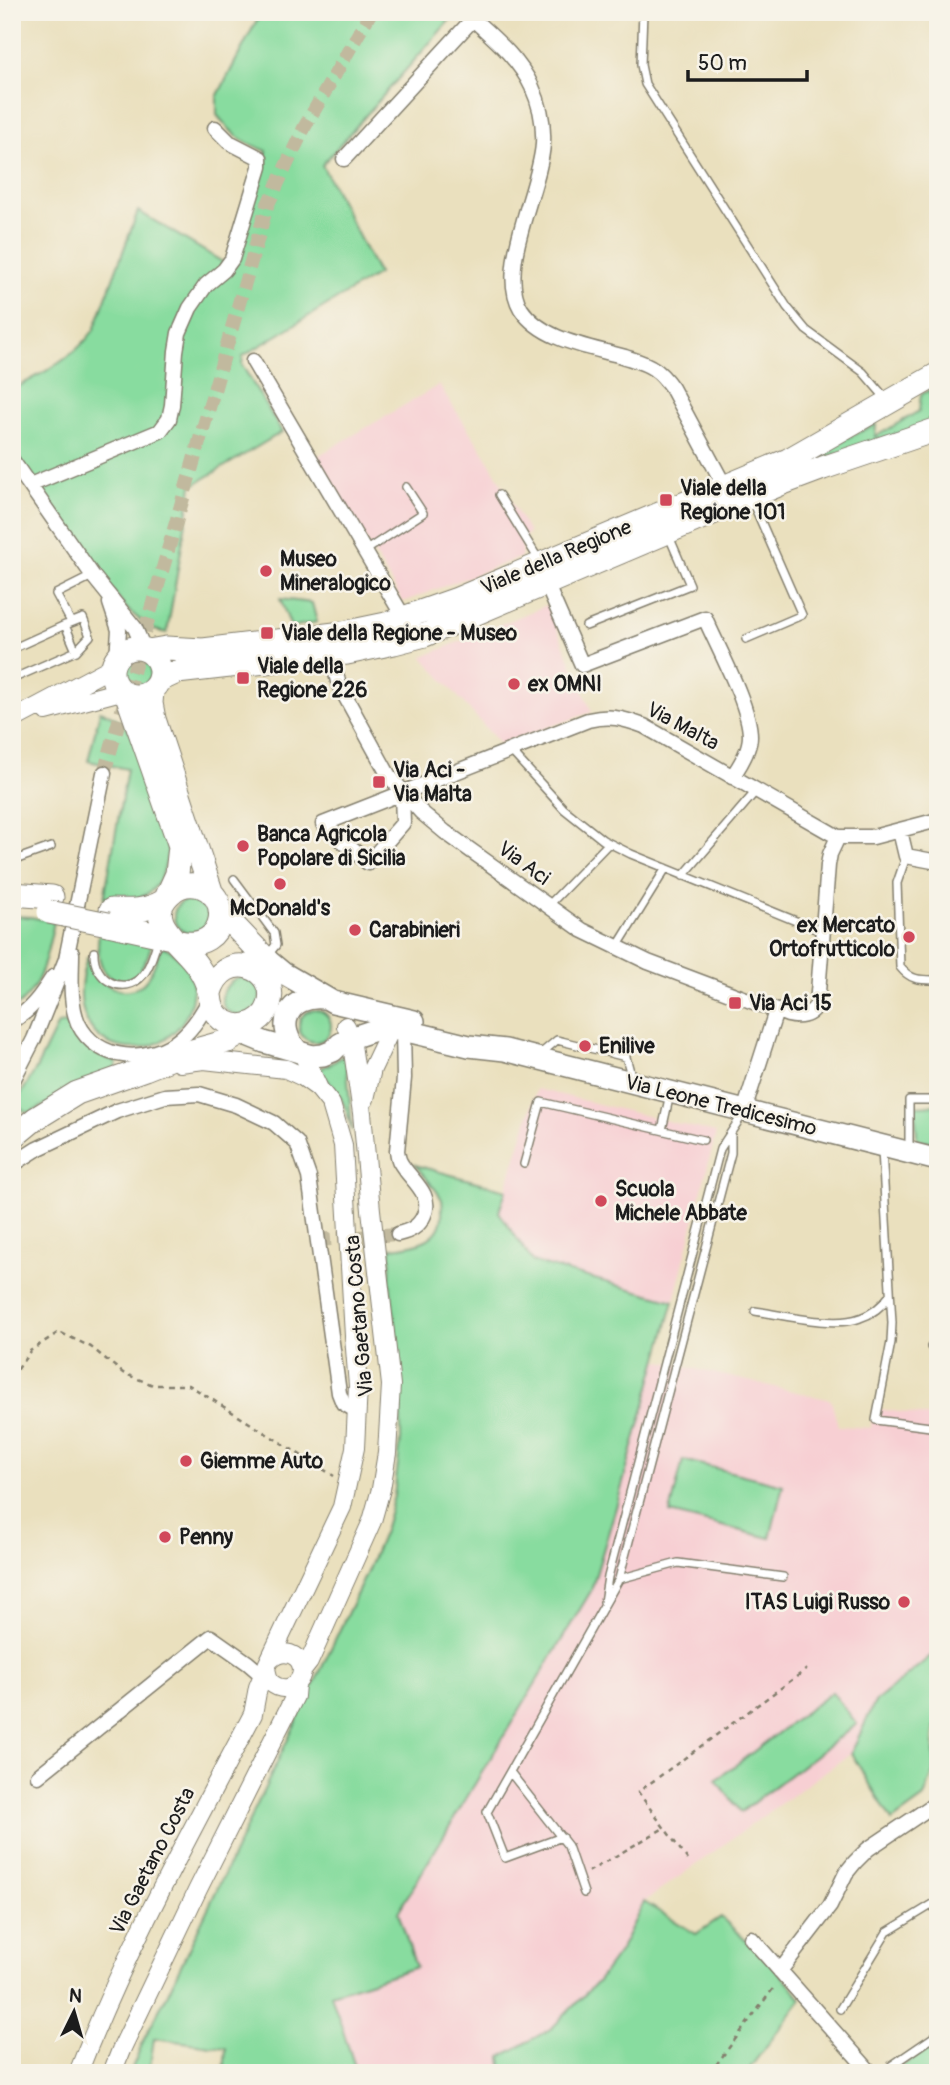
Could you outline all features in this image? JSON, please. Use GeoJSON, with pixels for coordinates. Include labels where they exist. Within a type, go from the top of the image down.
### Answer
{"type":"FeatureCollection","features":[{"type":"Feature","properties":{"kind":"main road","name":"Viale della Regione"},"geometry":{"type":"LineString","coordinates":[[156,686],[177,672],[331,655],[425,635],[544,573],[690,512],[739,488],[938,374]]}},
{"type":"Feature","properties":{"kind":"main road","name":"Viale della Regione"},"geometry":{"type":"LineString","coordinates":[[739,488],[823,468],[938,429]]}},
{"type":"Feature","properties":{"kind":"main road","name":"Viale della Regione"},"geometry":{"type":"LineString","coordinates":[[146,650],[202,650],[313,639],[386,624],[667,531],[690,512]]}},
{"type":"Feature","properties":{"kind":"main road"},"geometry":{"type":"LineString","coordinates":[[12,894],[110,917],[170,939],[189,944],[199,944],[216,932],[220,922],[216,903],[154,719],[151,704],[160,665],[146,650],[126,650],[115,662],[112,676],[115,684],[124,693],[180,846],[177,874],[161,909],[162,925],[170,939],[191,955],[215,1013],[264,1042],[313,1056],[333,1051],[345,1036],[378,1029],[397,1029],[469,1046],[505,1050]]}},
{"type":"Feature","properties":{"kind":"main road"},"geometry":{"type":"LineString","coordinates":[[124,693],[142,696],[156,686]]}},
{"type":"Feature","properties":{"kind":"main road"},"geometry":{"type":"LineString","coordinates":[[110,917],[155,906],[184,886],[204,888],[265,967],[328,1000],[344,1016],[345,1036]]}},
{"type":"Feature","properties":{"kind":"main road"},"geometry":{"type":"LineString","coordinates":[[12,908],[50,905]]}},
{"type":"Feature","properties":{"kind":"main road"},"geometry":{"type":"LineString","coordinates":[[210,996],[213,983],[219,974],[228,969],[238,966],[265,967]]}},
{"type":"Feature","properties":{"kind":"main road"},"geometry":{"type":"LineString","coordinates":[[12,1138],[35,1118],[77,1093],[185,1053],[228,1041],[241,1026],[267,1011],[271,993],[264,977],[265,967]]}},
{"type":"Feature","properties":{"kind":"main road"},"geometry":{"type":"LineString","coordinates":[[301,1053],[291,1044],[285,1024],[294,1005],[313,996],[473,1035],[505,1050]]}},
{"type":"Feature","properties":{"kind":"main road","name":"Via Leone Tredicesimo"},"geometry":{"type":"LineString","coordinates":[[505,1050],[938,1160]]}},
{"type":"Feature","properties":{"kind":"street"},"geometry":{"type":"LineString","coordinates":[[344,159],[473,19],[508,51],[521,69],[532,86],[542,122],[543,144],[538,170],[515,254],[513,272],[520,308],[532,322],[548,333],[637,361],[663,376],[739,488]]}},
{"type":"Feature","properties":{"kind":"street"},"geometry":{"type":"LineString","coordinates":[[30,485],[160,431],[169,419],[179,333],[190,308],[206,285],[232,259],[260,167],[260,158],[229,142],[215,128]]}},
{"type":"Feature","properties":{"kind":"street"},"geometry":{"type":"LineString","coordinates":[[253,360],[404,618]]}},
{"type":"Feature","properties":{"kind":"street"},"geometry":{"type":"LineString","coordinates":[[880,450],[938,441]]}},
{"type":"Feature","properties":{"kind":"street"},"geometry":{"type":"LineString","coordinates":[[12,460],[93,576],[135,628],[146,650]]}},
{"type":"Feature","properties":{"kind":"street"},"geometry":{"type":"LineString","coordinates":[[544,573],[582,665],[705,618],[747,716],[750,740],[732,777]]}},
{"type":"Feature","properties":{"kind":"street"},"geometry":{"type":"LineString","coordinates":[[12,720],[115,662],[119,630],[103,589]]}},
{"type":"Feature","properties":{"kind":"street","name":"Via Aci"},"geometry":{"type":"LineString","coordinates":[[331,655],[339,685],[378,759],[402,793],[445,832],[582,930],[648,962],[795,1017],[814,1010],[817,1004],[824,932]]}},
{"type":"Feature","properties":{"kind":"street"},"geometry":{"type":"LineString","coordinates":[[12,720],[82,700],[124,693]]}},
{"type":"Feature","properties":{"kind":"street","name":"Via Malta"},"geometry":{"type":"LineString","coordinates":[[402,793],[403,823],[368,863],[323,824],[588,720],[606,716],[626,719],[644,726],[838,837],[873,837],[938,820]]}},
{"type":"Feature","properties":{"kind":"street"},"geometry":{"type":"LineString","coordinates":[[12,1082],[39,1027],[66,959],[104,774]]}},
{"type":"Feature","properties":{"kind":"street"},"geometry":{"type":"LineString","coordinates":[[901,831],[906,856],[938,862]]}},
{"type":"Feature","properties":{"kind":"street"},"geometry":{"type":"LineString","coordinates":[[824,932],[828,865],[838,837]]}},
{"type":"Feature","properties":{"kind":"street"},"geometry":{"type":"LineString","coordinates":[[72,929],[72,996],[75,1015],[90,1039],[107,1051],[135,1056],[163,1049],[180,1040],[197,1021],[210,996]]}},
{"type":"Feature","properties":{"kind":"street"},"geometry":{"type":"LineString","coordinates":[[12,1021],[23,1016],[40,997],[66,959]]}},
{"type":"Feature","properties":{"kind":"street"},"geometry":{"type":"LineString","coordinates":[[744,1111],[776,1011]]}},
{"type":"Feature","properties":{"kind":"street"},"geometry":{"type":"LineString","coordinates":[[362,1113],[372,1069],[397,1029]]}},
{"type":"Feature","properties":{"kind":"street"},"geometry":{"type":"LineString","coordinates":[[397,1029],[404,1078],[397,1151],[400,1162],[424,1194],[427,1209],[421,1223],[398,1234]]}},
{"type":"Feature","properties":{"kind":"street","name":"Via Gaetano Costa"},"geometry":{"type":"LineString","coordinates":[[113,2073],[121,2050],[198,1888],[295,1696],[299,1677],[309,1662],[372,1521],[381,1489],[387,1453],[391,1385],[362,1113],[345,1036]]}},
{"type":"Feature","properties":{"kind":"street","name":"Via Gaetano Costa"},"geometry":{"type":"LineString","coordinates":[[78,2073],[92,2037],[169,1874],[253,1714],[258,1686],[338,1518],[348,1485],[355,1448],[358,1385],[343,1145],[331,1104],[319,1088],[301,1053]]}},
{"type":"Feature","properties":{"kind":"street"},"geometry":{"type":"LineString","coordinates":[[145,1069],[204,1060],[286,1069],[319,1088]]}},
{"type":"Feature","properties":{"kind":"street"},"geometry":{"type":"LineString","coordinates":[[12,1165],[37,1149],[117,1111],[165,1096],[199,1094],[236,1105],[274,1123],[297,1143],[309,1177],[339,1393],[343,1403],[357,1411]]}},
{"type":"Feature","properties":{"kind":"street"},"geometry":{"type":"LineString","coordinates":[[38,1776],[211,1637],[248,1663],[267,1670],[275,1686],[285,1689],[299,1677],[300,1663],[292,1655],[280,1653],[267,1670]]}},
{"type":"Feature","properties":{"kind":"street"},"geometry":{"type":"LineString","coordinates":[[780,1976],[830,1906],[855,1861],[868,1849],[938,1802]]}},
{"type":"Feature","properties":{"kind":"street"},"geometry":{"type":"LineString","coordinates":[[751,1938],[780,1976],[871,2073]]}},
{"type":"Feature","properties":{"kind":"lane"},"geometry":{"type":"LineString","coordinates":[[643,12],[641,65],[645,84],[787,307],[806,330],[863,372],[889,402]]}},
{"type":"Feature","properties":{"kind":"lane"},"geometry":{"type":"LineString","coordinates":[[365,551],[423,513],[406,487]]}},
{"type":"Feature","properties":{"kind":"lane"},"geometry":{"type":"LineString","coordinates":[[739,488],[802,615],[746,639]]}},
{"type":"Feature","properties":{"kind":"lane"},"geometry":{"type":"LineString","coordinates":[[499,495],[544,573]]}},
{"type":"Feature","properties":{"kind":"lane"},"geometry":{"type":"LineString","coordinates":[[586,626],[690,585],[667,531]]}},
{"type":"Feature","properties":{"kind":"lane"},"geometry":{"type":"LineString","coordinates":[[76,651],[56,594],[93,576]]}},
{"type":"Feature","properties":{"kind":"lane"},"geometry":{"type":"LineString","coordinates":[[12,649],[83,618],[90,636],[76,651],[12,679]]}},
{"type":"Feature","properties":{"kind":"lane"},"geometry":{"type":"LineString","coordinates":[[510,750],[564,809],[609,843],[683,876],[824,932]]}},
{"type":"Feature","properties":{"kind":"lane"},"geometry":{"type":"LineString","coordinates":[[683,876],[756,791]]}},
{"type":"Feature","properties":{"kind":"lane"},"geometry":{"type":"LineString","coordinates":[[547,906],[609,843]]}},
{"type":"Feature","properties":{"kind":"lane"},"geometry":{"type":"LineString","coordinates":[[12,861],[51,847]]}},
{"type":"Feature","properties":{"kind":"lane"},"geometry":{"type":"LineString","coordinates":[[906,856],[897,883],[900,967],[905,974],[916,980],[938,979]]}},
{"type":"Feature","properties":{"kind":"lane"},"geometry":{"type":"LineString","coordinates":[[617,947],[666,868]]}},
{"type":"Feature","properties":{"kind":"lane"},"geometry":{"type":"LineString","coordinates":[[234,879],[274,933],[276,945],[265,967]]}},
{"type":"Feature","properties":{"kind":"lane"},"geometry":{"type":"LineString","coordinates":[[94,952],[98,971],[105,979],[122,985],[139,979],[170,939]]}},
{"type":"Feature","properties":{"kind":"lane"},"geometry":{"type":"LineString","coordinates":[[662,1130],[671,1092]]}},
{"type":"Feature","properties":{"kind":"lane"},"geometry":{"type":"LineString","coordinates":[[909,1153],[909,1100],[938,1100]]}},
{"type":"Feature","properties":{"kind":"lane"},"geometry":{"type":"LineString","coordinates":[[524,1164],[541,1102],[703,1140]]}},
{"type":"Feature","properties":{"kind":"lane"},"geometry":{"type":"LineString","coordinates":[[603,1610],[608,1577],[720,1149],[744,1111]]}},
{"type":"Feature","properties":{"kind":"lane"},"geometry":{"type":"LineString","coordinates":[[562,1837],[505,1858],[487,1812],[619,1579],[731,1153],[731,1134]]}},
{"type":"Feature","properties":{"kind":"lane"},"geometry":{"type":"LineString","coordinates":[[882,1146],[891,1342],[876,1420],[938,1428]]}},
{"type":"Feature","properties":{"kind":"lane"},"geometry":{"type":"LineString","coordinates":[[755,1311],[828,1322],[858,1319],[880,1308],[890,1295]]}},
{"type":"Feature","properties":{"kind":"lane"},"geometry":{"type":"LineString","coordinates":[[619,1579],[678,1563],[783,1577]]}},
{"type":"Feature","properties":{"kind":"lane"},"geometry":{"type":"LineString","coordinates":[[510,1772],[568,1846],[584,1893]]}},
{"type":"Feature","properties":{"kind":"lane"},"geometry":{"type":"LineString","coordinates":[[840,2009],[887,1932],[938,1901]]}},
{"type":"Feature","properties":{"kind":"lane"},"geometry":{"type":"LineString","coordinates":[[891,2066],[938,2034]]}},
{"type":"Feature","properties":{"kind":"path"},"geometry":{"type":"LineString","coordinates":[[12,1378],[30,1351],[59,1332],[91,1347],[123,1373],[153,1385],[189,1385],[348,1485]]}},
{"type":"Feature","properties":{"kind":"path"},"geometry":{"type":"LineString","coordinates":[[688,1860],[638,1792],[807,1669]]}},
{"type":"Feature","properties":{"kind":"path"},"geometry":{"type":"LineString","coordinates":[[579,1877],[664,1828]]}},
{"type":"Feature","properties":{"kind":"path"},"geometry":{"type":"LineString","coordinates":[[710,2073],[780,1976]]}},
{"type":"Feature","properties":{"kind":"shaded area"},"geometry":{"type":"Polygon","coordinates":[[[439,385],[486,456],[529,533],[523,538],[521,557],[403,602],[316,457],[439,385]]]}},
{"type":"Feature","properties":{"kind":"shaded area","name":"ex OMNI"},"geometry":{"type":"Polygon","coordinates":[[[547,605],[592,712],[500,744],[423,657],[547,605]]]}},
{"type":"Feature","properties":{"kind":"shaded area","name":"Scuola Michele Abbate"},"geometry":{"type":"Polygon","coordinates":[[[537,1089],[716,1133],[674,1301],[533,1262],[499,1212],[537,1089]]]}},
{"type":"Feature","properties":{"kind":"shaded area"},"geometry":{"type":"Polygon","coordinates":[[[657,1360],[831,1400],[838,1426],[871,1428],[873,1408],[938,1418],[938,1650],[875,1702],[851,1753],[644,1902],[620,1951],[598,1981],[552,2028],[501,2057],[503,2073],[357,2073],[331,1994],[416,1967],[398,1913],[591,1591],[657,1360]]]}},
{"type":"Feature","properties":{"kind":"green space"},"geometry":{"type":"Polygon","coordinates":[[[261,12],[457,12],[322,165],[378,274],[243,356],[242,365],[282,432],[192,486],[167,633],[151,629],[128,610],[89,562],[38,489],[12,446],[12,390],[67,357],[94,330],[138,211],[231,267],[267,151],[239,138],[229,128],[217,115],[217,97],[261,12]]]}},
{"type":"Feature","properties":{"kind":"green space"},"geometry":{"type":"Polygon","coordinates":[[[930,390],[938,421],[770,475],[876,424],[875,437],[919,411],[921,394],[930,390]]]}},
{"type":"Feature","properties":{"kind":"green space"},"geometry":{"type":"Polygon","coordinates":[[[280,599],[312,603],[317,622],[291,627],[280,599]]]}},
{"type":"Feature","properties":{"kind":"green space"},"geometry":{"type":"Polygon","coordinates":[[[137,659],[147,663],[151,673],[147,683],[137,687],[127,683],[123,673],[127,663],[137,659]]]}},
{"type":"Feature","properties":{"kind":"green space"},"geometry":{"type":"Polygon","coordinates":[[[100,711],[118,720],[132,734],[168,841],[164,870],[159,881],[144,896],[133,900],[104,899],[127,769],[88,761],[100,711]]]}},
{"type":"Feature","properties":{"kind":"green space"},"geometry":{"type":"Polygon","coordinates":[[[191,899],[203,904],[208,916],[203,928],[191,933],[179,928],[174,916],[179,904],[191,899]]]}},
{"type":"Feature","properties":{"kind":"green space"},"geometry":{"type":"Polygon","coordinates":[[[12,916],[54,922],[37,982],[31,992],[12,1010],[12,916]]]}},
{"type":"Feature","properties":{"kind":"green space"},"geometry":{"type":"Polygon","coordinates":[[[100,929],[150,940],[148,955],[133,979],[116,980],[105,972],[98,951],[100,929]]]}},
{"type":"Feature","properties":{"kind":"green space"},"geometry":{"type":"Polygon","coordinates":[[[165,947],[180,959],[191,976],[193,989],[186,1017],[169,1036],[148,1046],[125,1048],[103,1040],[88,1022],[81,995],[87,958],[91,959],[97,974],[108,985],[116,989],[132,989],[147,979],[161,948],[165,947]]]}},
{"type":"Feature","properties":{"kind":"green space"},"geometry":{"type":"Polygon","coordinates":[[[241,977],[253,981],[261,991],[258,1009],[240,1017],[229,1012],[222,1002],[222,997],[227,986],[241,977]]]}},
{"type":"Feature","properties":{"kind":"green space"},"geometry":{"type":"Polygon","coordinates":[[[315,1010],[327,1014],[331,1026],[327,1038],[315,1042],[303,1038],[299,1026],[303,1014],[315,1010]]]}},
{"type":"Feature","properties":{"kind":"green space"},"geometry":{"type":"Polygon","coordinates":[[[68,1023],[96,1054],[117,1062],[116,1068],[30,1113],[24,1111],[18,1106],[18,1099],[58,1024],[68,1023]]]}},
{"type":"Feature","properties":{"kind":"green space"},"geometry":{"type":"Polygon","coordinates":[[[346,1054],[352,1131],[340,1097],[319,1069],[346,1054]]]}},
{"type":"Feature","properties":{"kind":"green space"},"geometry":{"type":"Polygon","coordinates":[[[938,1105],[938,1143],[917,1139],[915,1106],[938,1105]]]}},
{"type":"Feature","properties":{"kind":"green space"},"geometry":{"type":"Polygon","coordinates":[[[415,1165],[506,1190],[499,1212],[533,1262],[674,1301],[591,1591],[398,1912],[416,1967],[331,1994],[357,2073],[224,2073],[226,2048],[154,2038],[149,2073],[130,2073],[384,1531],[394,1496],[401,1439],[400,1364],[390,1281],[391,1248],[426,1240],[438,1229],[441,1221],[442,1200],[415,1165]]]}},
{"type":"Feature","properties":{"kind":"green space"},"geometry":{"type":"Polygon","coordinates":[[[683,1460],[783,1485],[770,1538],[670,1513],[683,1460]]]}},
{"type":"Feature","properties":{"kind":"green space"},"geometry":{"type":"Polygon","coordinates":[[[938,1650],[938,1722],[933,1737],[935,1767],[924,1798],[892,1821],[851,1753],[875,1702],[938,1650]]]}},
{"type":"Feature","properties":{"kind":"green space"},"geometry":{"type":"Polygon","coordinates":[[[832,1692],[857,1724],[741,1812],[716,1780],[832,1692]]]}},
{"type":"Feature","properties":{"kind":"green space"},"geometry":{"type":"Polygon","coordinates":[[[644,1902],[696,1934],[721,1917],[779,1972],[802,1999],[746,2073],[503,2073],[501,2057],[552,2028],[598,1981],[620,1951],[644,1902]]]}},
{"type":"Feature","properties":{"kind":"green space"},"geometry":{"type":"Polygon","coordinates":[[[938,2042],[938,2073],[898,2073],[896,2070],[938,2042]]]}},
{"type":"Feature","properties":{"kind":"tunnel"},"geometry":{"type":"LineString","coordinates":[[104,773],[267,206],[304,128],[371,12]]}},
{"type":"Feature","properties":{"kind":"tunnel"},"geometry":{"type":"LineString","coordinates":[[317,1240],[398,1234]]}},
{"type":"Feature","properties":{"kind":"place","name":"Viale della Regione 101"},"geometry":{"type":"Point","coordinates":[666,500]}},
{"type":"Feature","properties":{"kind":"place","name":"Museo Mineralogico"},"geometry":{"type":"Point","coordinates":[266,571]}},
{"type":"Feature","properties":{"kind":"place","name":"Viale della Regione - Museo"},"geometry":{"type":"Point","coordinates":[267,633]}},
{"type":"Feature","properties":{"kind":"place","name":"Viale della Regione 226"},"geometry":{"type":"Point","coordinates":[243,678]}},
{"type":"Feature","properties":{"kind":"place","name":"ex OMNI"},"geometry":{"type":"Point","coordinates":[514,684]}},
{"type":"Feature","properties":{"kind":"place","name":"Via Aci - Via Malta"},"geometry":{"type":"Point","coordinates":[379,782]}},
{"type":"Feature","properties":{"kind":"place","name":"Banca Agricola Popolare di Sicilia"},"geometry":{"type":"Point","coordinates":[243,846]}},
{"type":"Feature","properties":{"kind":"place","name":"McDonald's"},"geometry":{"type":"Point","coordinates":[280,884]}},
{"type":"Feature","properties":{"kind":"place","name":"Carabinieri"},"geometry":{"type":"Point","coordinates":[355,930]}},
{"type":"Feature","properties":{"kind":"place","name":"ex Mercato Ortofrutticolo"},"geometry":{"type":"Point","coordinates":[909,937]}},
{"type":"Feature","properties":{"kind":"place","name":"Via Aci 15"},"geometry":{"type":"Point","coordinates":[735,1003]}},
{"type":"Feature","properties":{"kind":"place","name":"Enilive"},"geometry":{"type":"Point","coordinates":[585,1046]}},
{"type":"Feature","properties":{"kind":"place","name":"Scuola Michele Abbate"},"geometry":{"type":"Point","coordinates":[601,1201]}},
{"type":"Feature","properties":{"kind":"place","name":"Giemme Auto"},"geometry":{"type":"Point","coordinates":[186,1461]}},
{"type":"Feature","properties":{"kind":"place","name":"Penny"},"geometry":{"type":"Point","coordinates":[165,1537]}},
{"type":"Feature","properties":{"kind":"place","name":"ITAS Luigi Russo"},"geometry":{"type":"Point","coordinates":[904,1602]}}]}
